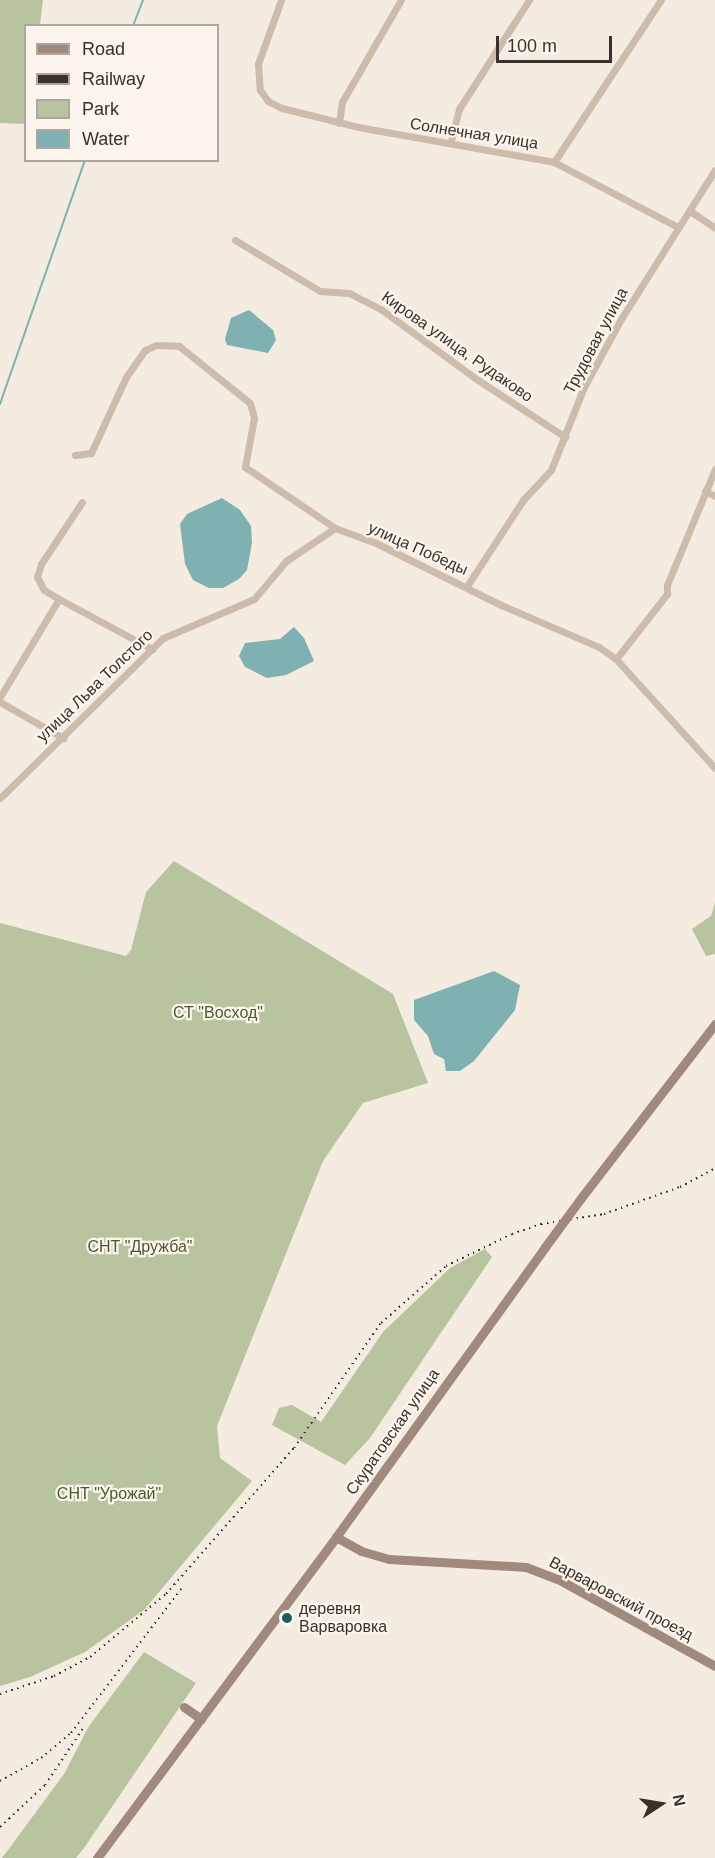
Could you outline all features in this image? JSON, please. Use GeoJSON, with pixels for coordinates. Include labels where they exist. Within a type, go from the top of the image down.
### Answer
{"type":"FeatureCollection","features":[{"type":"Feature","properties":{"kind":"street","name":"Солнечная улица"},"geometry":{"type":"LineString","coordinates":[[281,0],[258,64],[260,90],[282,108],[424,141],[451,141],[554,162],[678,227]]}},
{"type":"Feature","properties":{"kind":"street"},"geometry":{"type":"LineString","coordinates":[[339,123],[342,102],[401,0]]}},
{"type":"Feature","properties":{"kind":"street"},"geometry":{"type":"LineString","coordinates":[[451,141],[459,109],[529,0]]}},
{"type":"Feature","properties":{"kind":"street"},"geometry":{"type":"LineString","coordinates":[[554,162],[661,0]]}},
{"type":"Feature","properties":{"kind":"street","name":"Трудовая улица"},"geometry":{"type":"LineString","coordinates":[[467,586],[523,500],[551,470],[583,389],[678,227],[715,170]]}},
{"type":"Feature","properties":{"kind":"street"},"geometry":{"type":"LineString","coordinates":[[690,211],[715,228]]}},
{"type":"Feature","properties":{"kind":"street","name":"Кирова улица, Рудаково"},"geometry":{"type":"LineString","coordinates":[[234,240],[320,291],[349,293],[382,310],[475,378],[565,437]]}},
{"type":"Feature","properties":{"kind":"street","name":"улица Победы"},"geometry":{"type":"LineString","coordinates":[[75,455],[91,453],[126,377],[145,350],[156,345],[179,345],[250,403],[254,418],[245,467],[335,528],[467,586],[501,605],[580,636],[616,659],[715,768]]}},
{"type":"Feature","properties":{"kind":"street"},"geometry":{"type":"LineString","coordinates":[[616,659],[667,594],[667,585],[715,469]]}},
{"type":"Feature","properties":{"kind":"street"},"geometry":{"type":"LineString","coordinates":[[705,491],[715,496]]}},
{"type":"Feature","properties":{"kind":"street"},"geometry":{"type":"LineString","coordinates":[[82,502],[41,564],[37,577],[44,590],[152,649]]}},
{"type":"Feature","properties":{"kind":"street","name":"улица Льва Толстого"},"geometry":{"type":"LineString","coordinates":[[0,798],[163,638],[254,599],[286,561],[335,528]]}},
{"type":"Feature","properties":{"kind":"street"},"geometry":{"type":"LineString","coordinates":[[0,697],[59,599]]}},
{"type":"Feature","properties":{"kind":"street"},"geometry":{"type":"LineString","coordinates":[[0,702],[63,738]]}},
{"type":"Feature","properties":{"kind":"street","name":"Скуратовская улица"},"geometry":{"type":"LineString","coordinates":[[97,1858],[336,1537],[544,1247],[715,1024]]}},
{"type":"Feature","properties":{"kind":"street","name":"Варваровский проезд"},"geometry":{"type":"LineString","coordinates":[[336,1537],[361,1551],[389,1559],[526,1567],[558,1579],[715,1666]]}},
{"type":"Feature","properties":{"kind":"street"},"geometry":{"type":"LineString","coordinates":[[184,1707],[201,1719]]}},
{"type":"Feature","properties":{"kind":"green space"},"geometry":{"type":"Polygon","coordinates":[[[0,0],[43,0],[40,24],[24,24],[24,124],[0,123],[0,0]]]}},
{"type":"Feature","properties":{"kind":"green space"},"geometry":{"type":"Polygon","coordinates":[[[174,861],[393,994],[428,1083],[363,1103],[323,1161],[217,1426],[220,1458],[252,1481],[144,1610],[85,1652],[30,1677],[0,1686],[0,923],[126,956],[131,950],[146,892],[174,861]]]}},
{"type":"Feature","properties":{"kind":"green space"},"geometry":{"type":"Polygon","coordinates":[[[715,903],[715,954],[706,956],[692,929],[711,916],[715,903]]]}},
{"type":"Feature","properties":{"kind":"green space"},"geometry":{"type":"Polygon","coordinates":[[[485,1249],[492,1257],[370,1438],[345,1465],[272,1425],[279,1408],[292,1405],[321,1422],[383,1332],[450,1268],[485,1249]]]}},
{"type":"Feature","properties":{"kind":"green space"},"geometry":{"type":"Polygon","coordinates":[[[144,1652],[196,1683],[84,1848],[76,1858],[2,1858],[64,1774],[89,1726],[144,1652]]]}},
{"type":"Feature","properties":{"kind":"water"},"geometry":{"type":"Polygon","coordinates":[[[249,310],[273,330],[276,340],[268,353],[227,345],[225,339],[231,318],[249,310]]]}},
{"type":"Feature","properties":{"kind":"water"},"geometry":{"type":"Polygon","coordinates":[[[222,498],[240,510],[251,526],[252,543],[247,570],[239,579],[223,588],[209,588],[193,580],[185,564],[180,524],[187,514],[222,498]]]}},
{"type":"Feature","properties":{"kind":"water"},"geometry":{"type":"Polygon","coordinates":[[[294,627],[304,638],[314,661],[286,675],[267,678],[245,667],[239,656],[245,643],[280,639],[294,627]]]}},
{"type":"Feature","properties":{"kind":"water"},"geometry":{"type":"Polygon","coordinates":[[[494,971],[520,985],[515,1010],[474,1061],[460,1071],[446,1071],[444,1059],[434,1054],[428,1036],[414,1020],[414,1000],[494,971]]]}},
{"type":"Feature","properties":{"kind":"waterway"},"geometry":{"type":"LineString","coordinates":[[134,24],[143,0]]}},
{"type":"Feature","properties":{"kind":"waterway"},"geometry":{"type":"LineString","coordinates":[[0,404],[84,162]]}},
{"type":"Feature","properties":{"kind":"railway"},"geometry":{"type":"LineString","coordinates":[[0,1694],[54,1676],[90,1657],[166,1594],[294,1448],[381,1323],[446,1266],[512,1234],[541,1224],[604,1214],[680,1187],[715,1168]]}},
{"type":"Feature","properties":{"kind":"railway"},"geometry":{"type":"LineString","coordinates":[[0,1781],[41,1758],[71,1733],[182,1588]]}},
{"type":"Feature","properties":{"kind":"railway"},"geometry":{"type":"LineString","coordinates":[[0,1827],[45,1785],[84,1727]]}},
{"type":"Feature","properties":{"kind":"place","name":"деревня Варваровка"},"geometry":{"type":"Point","coordinates":[287,1618]}},
{"type":"Feature","properties":{"kind":"park label","name":"СТ \"Восход\""},"geometry":{"type":"Point","coordinates":[218,1013]}},
{"type":"Feature","properties":{"kind":"park label","name":"СНТ \"Дружба\""},"geometry":{"type":"Point","coordinates":[140,1247]}},
{"type":"Feature","properties":{"kind":"park label","name":"СНТ \"Урожай\""},"geometry":{"type":"Point","coordinates":[109,1494]}}]}
